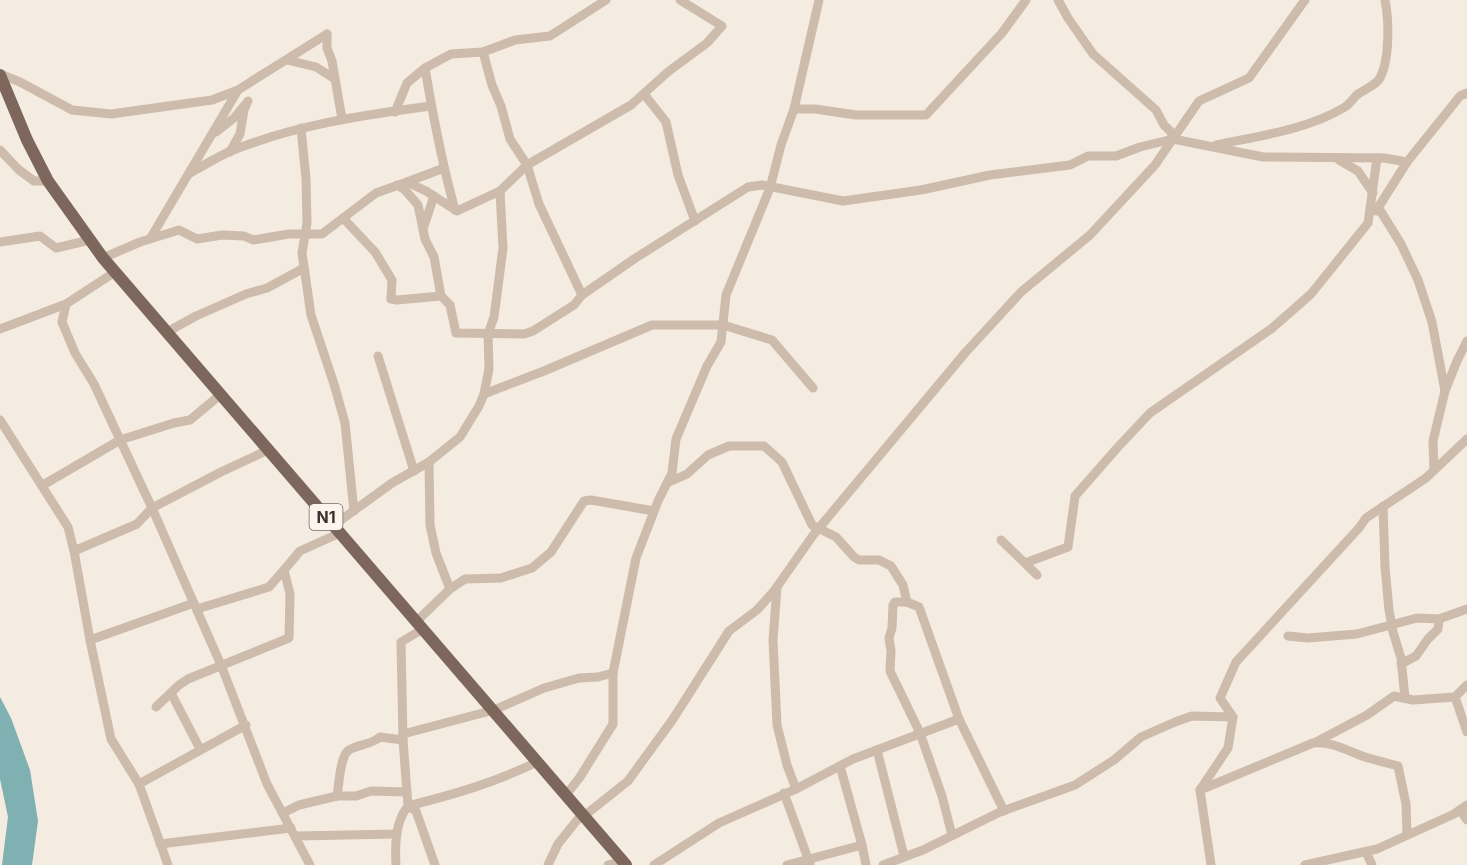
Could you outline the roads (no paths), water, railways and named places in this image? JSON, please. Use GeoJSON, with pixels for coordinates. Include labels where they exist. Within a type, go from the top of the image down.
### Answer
{"type":"FeatureCollection","features":[{"type":"Feature","properties":{"kind":"main road","name":"N1"},"geometry":{"type":"LineString","coordinates":[[0,74],[27,140],[48,181],[115,272],[624,863]]}},
{"type":"Feature","properties":{"kind":"street"},"geometry":{"type":"LineString","coordinates":[[395,112],[407,83],[425,68],[451,54],[483,52],[515,40],[550,36],[606,0]]}},
{"type":"Feature","properties":{"kind":"street"},"geometry":{"type":"LineString","coordinates":[[407,182],[457,211],[500,191],[527,165],[631,105],[669,71],[707,43],[722,26],[680,0]]}},
{"type":"Feature","properties":{"kind":"street"},"geometry":{"type":"LineString","coordinates":[[566,795],[613,724],[613,673],[636,558],[672,473],[676,439],[707,366],[721,342],[726,295],[770,188],[781,145],[794,109],[819,0]]}},
{"type":"Feature","properties":{"kind":"street"},"geometry":{"type":"LineString","coordinates":[[794,109],[815,109],[856,115],[927,115],[1002,33],[1026,0]]}},
{"type":"Feature","properties":{"kind":"street"},"geometry":{"type":"LineString","coordinates":[[1059,0],[1068,18],[1093,54],[1156,110],[1164,125],[1171,132],[1173,139]]}},
{"type":"Feature","properties":{"kind":"street"},"geometry":{"type":"LineString","coordinates":[[548,865],[558,844],[583,815],[628,781],[673,719],[729,632],[757,609],[777,587],[819,529],[965,353],[1021,292],[1090,235],[1155,165],[1199,101],[1249,78],[1305,0]]}},
{"type":"Feature","properties":{"kind":"street"},"geometry":{"type":"LineString","coordinates":[[1211,147],[1324,117],[1346,106],[1357,95],[1372,87],[1380,78],[1387,48],[1388,18],[1385,0]]}},
{"type":"Feature","properties":{"kind":"street"},"geometry":{"type":"LineString","coordinates":[[0,74],[21,82],[72,110],[111,114],[212,100],[238,90],[327,34],[327,48],[332,61],[342,119]]}},
{"type":"Feature","properties":{"kind":"street"},"geometry":{"type":"LineString","coordinates":[[483,52],[510,139],[527,165],[538,204],[582,295]]}},
{"type":"Feature","properties":{"kind":"street"},"geometry":{"type":"LineString","coordinates":[[287,60],[316,67],[335,79]]}},
{"type":"Feature","properties":{"kind":"street"},"geometry":{"type":"LineString","coordinates":[[425,68],[444,168],[455,210]]}},
{"type":"Feature","properties":{"kind":"street"},"geometry":{"type":"LineString","coordinates":[[150,238],[238,90]]}},
{"type":"Feature","properties":{"kind":"street"},"geometry":{"type":"LineString","coordinates":[[1025,563],[1068,547],[1075,496],[1150,413],[1271,329],[1303,301],[1368,223],[1407,162],[1460,96],[1467,93]]}},
{"type":"Feature","properties":{"kind":"street"},"geometry":{"type":"LineString","coordinates":[[644,94],[666,122],[678,175],[695,220]]}},
{"type":"Feature","properties":{"kind":"street"},"geometry":{"type":"LineString","coordinates":[[211,136],[234,118],[248,101],[240,134],[230,152]]}},
{"type":"Feature","properties":{"kind":"street"},"geometry":{"type":"LineString","coordinates":[[188,174],[230,152],[301,128],[342,119],[431,106]]}},
{"type":"Feature","properties":{"kind":"street"},"geometry":{"type":"LineString","coordinates":[[301,128],[306,179],[305,235],[302,253],[304,268],[311,315],[345,423],[354,512]]}},
{"type":"Feature","properties":{"kind":"street"},"geometry":{"type":"LineString","coordinates":[[398,185],[418,205],[425,239],[434,257],[441,296],[450,305],[456,333],[528,334],[574,305],[582,295],[748,187],[762,185],[843,201],[921,190],[990,175],[1070,165],[1088,156],[1116,156],[1173,139],[1263,158],[1377,158],[1407,162]]}},
{"type":"Feature","properties":{"kind":"street"},"geometry":{"type":"LineString","coordinates":[[0,150],[19,170],[34,181],[48,181]]}},
{"type":"Feature","properties":{"kind":"street"},"geometry":{"type":"LineString","coordinates":[[1368,223],[1377,158]]}},
{"type":"Feature","properties":{"kind":"street"},"geometry":{"type":"LineString","coordinates":[[1337,159],[1358,171],[1373,193]]}},
{"type":"Feature","properties":{"kind":"street"},"geometry":{"type":"LineString","coordinates":[[104,258],[150,238],[179,230],[197,238],[222,235],[244,236],[253,240],[289,234],[322,234],[376,193],[444,168]]}},
{"type":"Feature","properties":{"kind":"street"},"geometry":{"type":"LineString","coordinates":[[90,640],[195,606],[269,586],[300,551],[337,529],[354,512],[392,483],[429,462],[460,437],[484,394],[489,369],[488,334],[494,317],[503,248],[500,191]]}},
{"type":"Feature","properties":{"kind":"street"},"geometry":{"type":"LineString","coordinates":[[423,228],[434,196]]}},
{"type":"Feature","properties":{"kind":"street"},"geometry":{"type":"LineString","coordinates":[[1378,207],[1401,244],[1418,280],[1432,322],[1445,391]]}},
{"type":"Feature","properties":{"kind":"street"},"geometry":{"type":"LineString","coordinates":[[343,218],[375,252],[392,280],[391,298],[397,300],[441,296]]}},
{"type":"Feature","properties":{"kind":"street"},"geometry":{"type":"LineString","coordinates":[[0,243],[40,236],[56,248],[90,240]]}},
{"type":"Feature","properties":{"kind":"street"},"geometry":{"type":"LineString","coordinates":[[167,332],[196,316],[246,294],[267,288],[304,268]]}},
{"type":"Feature","properties":{"kind":"street"},"geometry":{"type":"LineString","coordinates":[[0,329],[66,304],[115,272]]}},
{"type":"Feature","properties":{"kind":"street"},"geometry":{"type":"LineString","coordinates":[[66,304],[62,322],[75,353],[94,384],[152,508],[221,665],[267,784],[310,865]]}},
{"type":"Feature","properties":{"kind":"street"},"geometry":{"type":"LineString","coordinates":[[484,394],[652,325],[723,325],[772,340],[813,388]]}},
{"type":"Feature","properties":{"kind":"street"},"geometry":{"type":"LineString","coordinates":[[1434,470],[1433,441],[1445,391],[1467,341]]}},
{"type":"Feature","properties":{"kind":"street"},"geometry":{"type":"LineString","coordinates":[[378,356],[414,471]]}},
{"type":"Feature","properties":{"kind":"street"},"geometry":{"type":"LineString","coordinates":[[43,485],[120,440],[190,420],[220,394]]}},
{"type":"Feature","properties":{"kind":"street"},"geometry":{"type":"LineString","coordinates":[[0,420],[68,526],[111,739],[140,784],[168,865]]}},
{"type":"Feature","properties":{"kind":"street"},"geometry":{"type":"LineString","coordinates":[[1211,865],[1200,790],[1228,748],[1233,717],[1220,699],[1236,663],[1366,518],[1426,478],[1467,439]]}},
{"type":"Feature","properties":{"kind":"street"},"geometry":{"type":"LineString","coordinates":[[667,483],[687,474],[708,455],[729,446],[764,446],[782,462],[812,525],[836,537],[859,560],[879,560],[891,566],[903,585],[907,602]]}},
{"type":"Feature","properties":{"kind":"street"},"geometry":{"type":"LineString","coordinates":[[74,551],[138,524],[152,508],[268,450]]}},
{"type":"Feature","properties":{"kind":"street"},"geometry":{"type":"LineString","coordinates":[[429,462],[430,525],[436,553],[450,589]]}},
{"type":"Feature","properties":{"kind":"street"},"geometry":{"type":"LineString","coordinates":[[408,806],[403,737],[401,642],[420,625],[450,589],[465,579],[501,578],[532,568],[551,552],[584,501],[591,500],[654,511]]}},
{"type":"Feature","properties":{"kind":"street"},"geometry":{"type":"LineString","coordinates":[[1383,506],[1385,567],[1392,625],[1401,664],[1405,698]]}},
{"type":"Feature","properties":{"kind":"street"},"geometry":{"type":"LineString","coordinates":[[1001,540],[1037,575]]}},
{"type":"Feature","properties":{"kind":"street"},"geometry":{"type":"LineString","coordinates":[[156,707],[188,679],[289,638],[290,594],[284,570]]}},
{"type":"Feature","properties":{"kind":"street"},"geometry":{"type":"LineString","coordinates":[[777,587],[773,650],[777,725],[795,789]]}},
{"type":"Feature","properties":{"kind":"street"},"geometry":{"type":"LineString","coordinates":[[952,835],[942,796],[920,733],[890,671],[889,639],[895,602],[907,602],[919,607],[959,719],[1004,811]]}},
{"type":"Feature","properties":{"kind":"street"},"geometry":{"type":"LineString","coordinates":[[1288,636],[1308,638],[1357,634],[1417,618],[1439,619],[1467,609]]}},
{"type":"Feature","properties":{"kind":"street"},"geometry":{"type":"LineString","coordinates":[[1401,664],[1416,656],[1438,628],[1439,619]]}},
{"type":"Feature","properties":{"kind":"street"},"geometry":{"type":"LineString","coordinates":[[337,796],[343,755],[348,750],[375,742],[380,737],[403,737],[494,710],[544,688],[579,678],[613,673]]}},
{"type":"Feature","properties":{"kind":"street"},"geometry":{"type":"LineString","coordinates":[[1200,790],[1311,744],[1367,715],[1394,696],[1413,700],[1455,697],[1467,685]]}},
{"type":"Feature","properties":{"kind":"street"},"geometry":{"type":"LineString","coordinates":[[171,693],[200,749]]}},
{"type":"Feature","properties":{"kind":"street"},"geometry":{"type":"LineString","coordinates":[[1455,697],[1467,732]]}},
{"type":"Feature","properties":{"kind":"street"},"geometry":{"type":"LineString","coordinates":[[883,865],[923,850],[1004,811],[1076,785],[1114,760],[1141,737],[1175,722],[1192,716],[1233,717]]}},
{"type":"Feature","properties":{"kind":"street"},"geometry":{"type":"LineString","coordinates":[[654,865],[719,823],[840,766],[959,719]]}},
{"type":"Feature","properties":{"kind":"street"},"geometry":{"type":"LineString","coordinates":[[140,784],[246,725]]}},
{"type":"Feature","properties":{"kind":"street"},"geometry":{"type":"LineString","coordinates":[[1311,744],[1322,742],[1333,744],[1398,766],[1406,804],[1407,834]]}},
{"type":"Feature","properties":{"kind":"street"},"geometry":{"type":"LineString","coordinates":[[877,750],[904,856]]}},
{"type":"Feature","properties":{"kind":"street"},"geometry":{"type":"LineString","coordinates":[[396,865],[397,834],[401,815],[408,806],[467,791],[504,778],[537,762]]}},
{"type":"Feature","properties":{"kind":"street"},"geometry":{"type":"LineString","coordinates":[[840,766],[866,865]]}},
{"type":"Feature","properties":{"kind":"street"},"geometry":{"type":"LineString","coordinates":[[283,813],[299,805],[337,796],[356,796],[371,791],[407,792]]}},
{"type":"Feature","properties":{"kind":"street"},"geometry":{"type":"LineString","coordinates":[[784,793],[809,862]]}},
{"type":"Feature","properties":{"kind":"street"},"geometry":{"type":"LineString","coordinates":[[408,806],[416,811],[435,865]]}},
{"type":"Feature","properties":{"kind":"street"},"geometry":{"type":"LineString","coordinates":[[1305,865],[1377,849],[1464,807],[1467,820]]}},
{"type":"Feature","properties":{"kind":"street"},"geometry":{"type":"LineString","coordinates":[[160,844],[293,832],[397,834]]}},
{"type":"Feature","properties":{"kind":"street"},"geometry":{"type":"LineString","coordinates":[[787,865],[809,862],[862,845]]}},
{"type":"Feature","properties":{"kind":"street"},"geometry":{"type":"LineString","coordinates":[[1366,852],[1372,865]]}},
{"type":"Feature","properties":{"kind":"street"},"geometry":{"type":"LineString","coordinates":[[608,865],[624,863]]}},
{"type":"Feature","properties":{"kind":"water"},"geometry":{"type":"Polygon","coordinates":[[[0,697],[11,718],[30,770],[38,821],[32,865],[2,865],[8,817],[0,779],[0,697]]]}}]}
